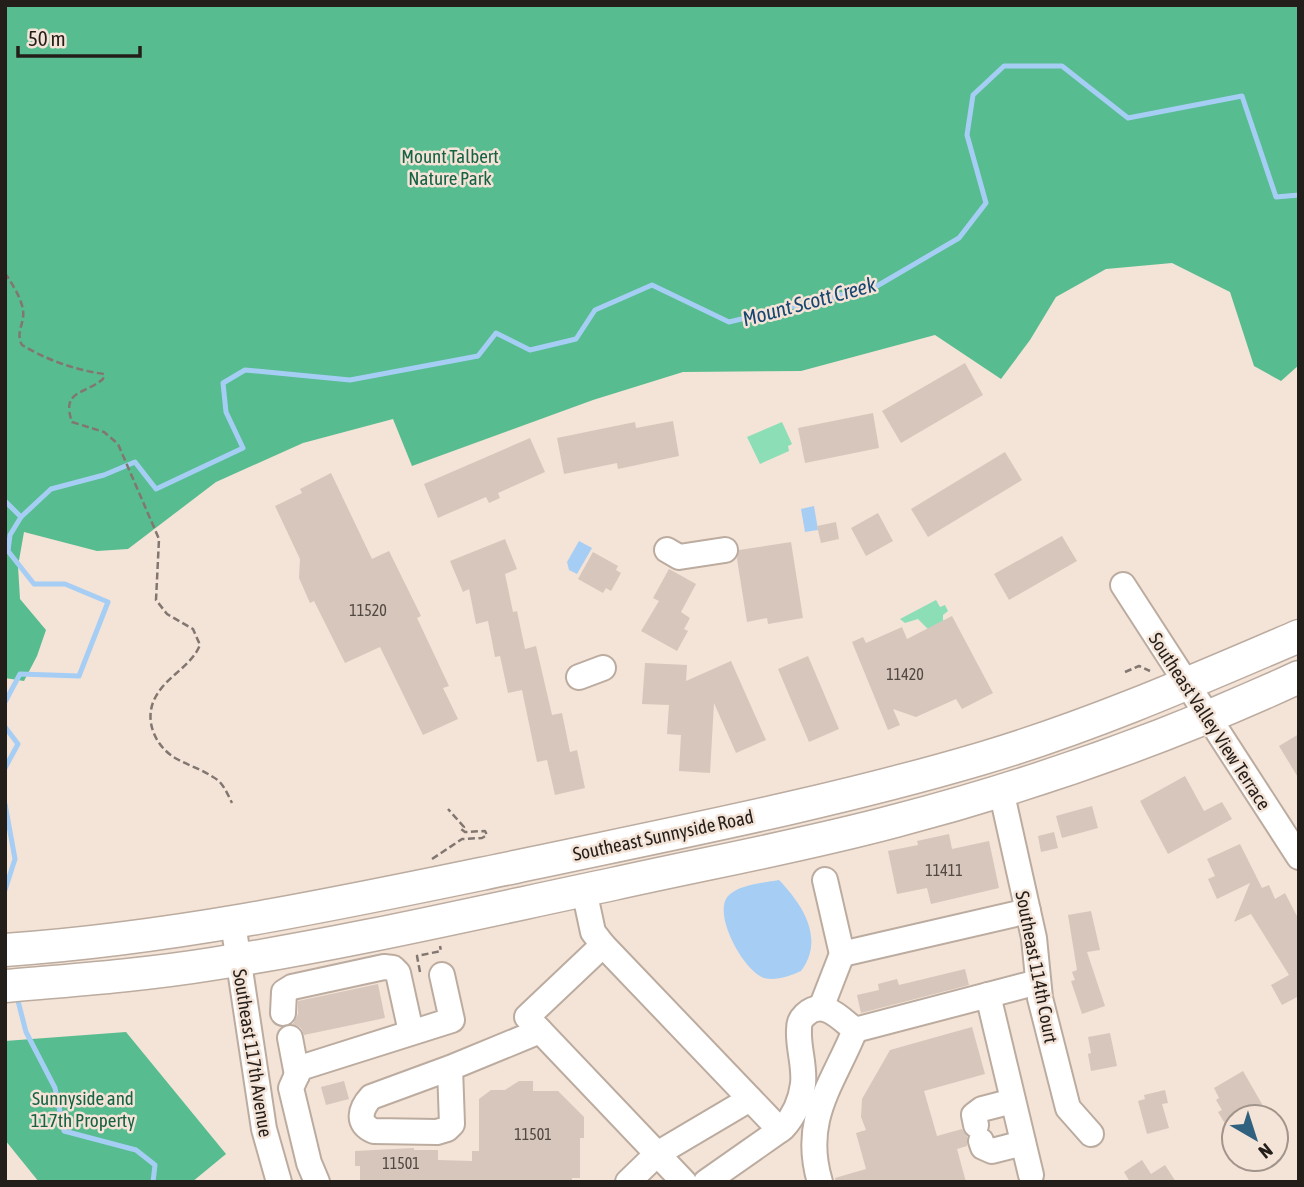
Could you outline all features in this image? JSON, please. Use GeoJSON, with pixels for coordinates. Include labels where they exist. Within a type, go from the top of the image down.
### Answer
{"type":"FeatureCollection","features":[{"type":"Feature","properties":{"kind":"main road","name":"Southeast Sunnyside Road"},"geometry":{"type":"LineString","coordinates":[[5,950],[72,946],[327,907],[870,789],[1031,743],[1187,684],[1299,636]]}},
{"type":"Feature","properties":{"kind":"main road","name":"Southeast Sunnyside Road"},"geometry":{"type":"LineString","coordinates":[[5,986],[137,974],[345,941],[894,822],[1139,744],[1299,677]]}},
{"type":"Feature","properties":{"kind":"street"},"geometry":{"type":"LineString","coordinates":[[667,550],[680,557],[725,550]]}},
{"type":"Feature","properties":{"kind":"street","name":"Southeast Valley View Terrace"},"geometry":{"type":"LineString","coordinates":[[1123,585],[1299,857]]}},
{"type":"Feature","properties":{"kind":"street"},"geometry":{"type":"LineString","coordinates":[[579,677],[603,668]]}},
{"type":"Feature","properties":{"kind":"street","name":"Southeast 114th Court"},"geometry":{"type":"LineString","coordinates":[[1001,790],[1034,938],[1040,998],[1068,1108],[1091,1134]]}},
{"type":"Feature","properties":{"kind":"street"},"geometry":{"type":"LineString","coordinates":[[821,1008],[842,954],[825,880]]}},
{"type":"Feature","properties":{"kind":"street"},"geometry":{"type":"LineString","coordinates":[[584,890],[593,932],[603,945],[780,1130]]}},
{"type":"Feature","properties":{"kind":"street"},"geometry":{"type":"LineString","coordinates":[[842,954],[1028,911]]}},
{"type":"Feature","properties":{"kind":"street","name":"Southeast 117th Avenue"},"geometry":{"type":"LineString","coordinates":[[233,923],[264,1129],[279,1182]]}},
{"type":"Feature","properties":{"kind":"street"},"geometry":{"type":"LineString","coordinates":[[603,945],[527,1017],[684,1182]]}},
{"type":"Feature","properties":{"kind":"street"},"geometry":{"type":"LineString","coordinates":[[283,1013],[284,992],[292,987],[384,967],[393,968],[399,977],[411,1032]]}},
{"type":"Feature","properties":{"kind":"street"},"geometry":{"type":"LineString","coordinates":[[317,1182],[298,1124],[291,1088],[300,1068],[452,1020],[442,975]]}},
{"type":"Feature","properties":{"kind":"street"},"geometry":{"type":"LineString","coordinates":[[821,1182],[816,1168],[816,1121],[822,1098],[855,1030],[1038,982]]}},
{"type":"Feature","properties":{"kind":"street"},"geometry":{"type":"LineString","coordinates":[[988,995],[1031,1175]]}},
{"type":"Feature","properties":{"kind":"street"},"geometry":{"type":"LineString","coordinates":[[706,1182],[780,1130],[790,1120],[803,1085],[800,1020],[810,1010],[821,1008],[831,1010],[855,1030]]}},
{"type":"Feature","properties":{"kind":"street"},"geometry":{"type":"LineString","coordinates":[[450,1068],[540,1031]]}},
{"type":"Feature","properties":{"kind":"street"},"geometry":{"type":"LineString","coordinates":[[289,1038],[297,1075]]}},
{"type":"Feature","properties":{"kind":"street"},"geometry":{"type":"LineString","coordinates":[[628,1182],[657,1154],[750,1099]]}},
{"type":"Feature","properties":{"kind":"street"},"geometry":{"type":"LineString","coordinates":[[1013,1101],[982,1109],[974,1115],[982,1147],[992,1151],[1023,1143]]}},
{"type":"Feature","properties":{"kind":"path"},"geometry":{"type":"LineString","coordinates":[[5,273],[23,309],[19,331],[22,345],[59,363],[104,374],[103,379],[95,386],[71,398],[67,409],[72,422],[104,432],[118,444],[159,539],[156,600],[167,614],[192,629],[200,645],[195,657],[156,695],[150,710],[150,722],[162,748],[173,757],[215,778],[225,788],[232,803]]}},
{"type":"Feature","properties":{"kind":"path"},"geometry":{"type":"LineString","coordinates":[[1125,671],[1139,666],[1150,671]]}},
{"type":"Feature","properties":{"kind":"path"},"geometry":{"type":"LineString","coordinates":[[437,883],[432,860],[434,857],[462,839],[487,835],[485,831],[465,832],[461,829],[464,827],[448,809]]}},
{"type":"Feature","properties":{"kind":"path"},"geometry":{"type":"LineString","coordinates":[[399,977],[420,973],[417,956],[441,951],[435,922]]}},
{"type":"Feature","properties":{"kind":"green space","name":"Mount Talbert Nature Park"},"geometry":{"type":"Polygon","coordinates":[[[5,5],[1299,5],[1299,365],[1281,381],[1254,366],[1230,292],[1172,263],[1106,269],[1056,297],[1030,340],[1001,379],[935,335],[801,371],[683,372],[593,400],[412,466],[393,419],[303,443],[216,482],[128,549],[97,551],[24,532],[18,566],[20,599],[46,630],[24,681],[5,678],[5,5]]]}},
{"type":"Feature","properties":{"kind":"green space"},"geometry":{"type":"Polygon","coordinates":[[[782,422],[792,444],[788,446],[789,451],[760,464],[747,437],[782,422]]]}},
{"type":"Feature","properties":{"kind":"green space"},"geometry":{"type":"Polygon","coordinates":[[[936,600],[940,607],[945,605],[948,611],[943,615],[943,621],[928,629],[918,619],[905,623],[900,619],[936,600]]]}},
{"type":"Feature","properties":{"kind":"green space","name":"Sunnyside and 117th Property"},"geometry":{"type":"Polygon","coordinates":[[[126,1032],[226,1154],[192,1182],[39,1182],[5,1140],[5,1041],[126,1032]]]}},
{"type":"Feature","properties":{"kind":"water"},"geometry":{"type":"Polygon","coordinates":[[[814,506],[818,530],[805,532],[801,509],[814,506]]]}},
{"type":"Feature","properties":{"kind":"water"},"geometry":{"type":"Polygon","coordinates":[[[579,541],[592,548],[577,574],[569,570],[567,562],[579,541]]]}},
{"type":"Feature","properties":{"kind":"water"},"geometry":{"type":"Polygon","coordinates":[[[779,880],[803,911],[811,935],[811,947],[801,971],[783,978],[769,979],[756,973],[748,965],[732,942],[724,916],[724,904],[728,896],[739,889],[779,880]]]}},
{"type":"Feature","properties":{"kind":"building"},"geometry":{"type":"Polygon","coordinates":[[[965,363],[983,395],[901,443],[882,411],[965,363]]]}},
{"type":"Feature","properties":{"kind":"building"},"geometry":{"type":"Polygon","coordinates":[[[873,413],[879,448],[805,463],[798,428],[873,413]]]}},
{"type":"Feature","properties":{"kind":"building"},"geometry":{"type":"Polygon","coordinates":[[[673,421],[679,456],[618,469],[617,463],[564,474],[557,438],[635,422],[636,428],[673,421]]]}},
{"type":"Feature","properties":{"kind":"building"},"geometry":{"type":"Polygon","coordinates":[[[530,438],[545,472],[498,493],[500,498],[489,503],[486,497],[438,518],[424,484],[530,438]]]}},
{"type":"Feature","properties":{"kind":"building"},"geometry":{"type":"Polygon","coordinates":[[[1005,452],[1022,480],[928,537],[911,509],[1005,452]]]}},
{"type":"Feature","properties":{"kind":"building"},"geometry":{"type":"Polygon","coordinates":[[[331,473],[372,559],[389,551],[421,616],[417,618],[449,686],[443,688],[458,719],[423,735],[380,647],[345,663],[314,601],[310,603],[299,578],[300,559],[275,506],[302,493],[300,489],[331,473]]]}},
{"type":"Feature","properties":{"kind":"building"},"geometry":{"type":"Polygon","coordinates":[[[878,513],[893,541],[866,556],[851,528],[878,513]]]}},
{"type":"Feature","properties":{"kind":"building"},"geometry":{"type":"Polygon","coordinates":[[[836,522],[839,539],[821,543],[817,526],[836,522]]]}},
{"type":"Feature","properties":{"kind":"building"},"geometry":{"type":"Polygon","coordinates":[[[1062,536],[1077,561],[1009,600],[994,574],[1062,536]]]}},
{"type":"Feature","properties":{"kind":"building"},"geometry":{"type":"Polygon","coordinates":[[[505,539],[517,569],[505,574],[513,612],[517,611],[525,649],[536,646],[552,715],[562,713],[570,752],[577,750],[585,788],[555,795],[547,760],[537,762],[522,690],[508,693],[500,656],[495,657],[488,621],[476,624],[469,589],[463,592],[450,561],[505,539]]]}},
{"type":"Feature","properties":{"kind":"building"},"geometry":{"type":"Polygon","coordinates":[[[791,542],[803,618],[768,624],[767,618],[747,622],[737,559],[739,550],[791,542]]]}},
{"type":"Feature","properties":{"kind":"building"},"geometry":{"type":"Polygon","coordinates":[[[593,552],[618,566],[616,570],[621,573],[611,591],[606,588],[603,593],[578,579],[593,552]]]}},
{"type":"Feature","properties":{"kind":"building"},"geometry":{"type":"Polygon","coordinates":[[[669,569],[696,584],[681,612],[690,618],[684,629],[688,631],[677,651],[641,631],[659,601],[653,598],[669,569]]]}},
{"type":"Feature","properties":{"kind":"building"},"geometry":{"type":"Polygon","coordinates":[[[952,616],[993,693],[962,709],[956,699],[916,717],[893,709],[900,725],[888,730],[852,642],[863,637],[866,643],[902,627],[907,639],[952,616]]]}},
{"type":"Feature","properties":{"kind":"building"},"geometry":{"type":"Polygon","coordinates":[[[808,656],[839,729],[809,742],[778,669],[808,656]]]}},
{"type":"Feature","properties":{"kind":"building"},"geometry":{"type":"Polygon","coordinates":[[[731,661],[766,740],[736,753],[714,703],[710,773],[679,771],[681,735],[667,734],[669,705],[642,704],[645,663],[687,665],[686,681],[731,661]]]}},
{"type":"Feature","properties":{"kind":"building"},"geometry":{"type":"Polygon","coordinates":[[[1299,734],[1299,779],[1279,746],[1299,734]]]}},
{"type":"Feature","properties":{"kind":"building"},"geometry":{"type":"Polygon","coordinates":[[[1185,776],[1204,811],[1222,802],[1232,819],[1168,854],[1140,801],[1185,776]]]}},
{"type":"Feature","properties":{"kind":"building"},"geometry":{"type":"Polygon","coordinates":[[[1092,806],[1098,828],[1062,838],[1056,816],[1092,806]]]}},
{"type":"Feature","properties":{"kind":"building"},"geometry":{"type":"Polygon","coordinates":[[[1054,832],[1058,848],[1041,852],[1038,836],[1054,832]]]}},
{"type":"Feature","properties":{"kind":"building"},"geometry":{"type":"Polygon","coordinates":[[[949,834],[952,849],[989,841],[999,888],[931,904],[927,888],[897,894],[888,851],[918,845],[917,841],[949,834]]]}},
{"type":"Feature","properties":{"kind":"building"},"geometry":{"type":"Polygon","coordinates":[[[1240,844],[1262,888],[1269,885],[1275,899],[1285,893],[1299,920],[1299,996],[1282,1005],[1271,985],[1289,975],[1251,914],[1234,922],[1250,883],[1217,899],[1208,879],[1215,876],[1207,859],[1240,844]]]}},
{"type":"Feature","properties":{"kind":"building"},"geometry":{"type":"Polygon","coordinates":[[[1091,911],[1100,950],[1087,952],[1105,1006],[1082,1014],[1071,981],[1075,980],[1072,972],[1077,970],[1068,915],[1091,911]]]}},
{"type":"Feature","properties":{"kind":"building"},"geometry":{"type":"Polygon","coordinates":[[[965,969],[969,985],[861,1013],[857,995],[879,990],[878,984],[897,979],[899,985],[965,969]]]}},
{"type":"Feature","properties":{"kind":"building"},"geometry":{"type":"Polygon","coordinates":[[[378,984],[385,1018],[304,1035],[301,1028],[293,1024],[298,1014],[298,1001],[378,984]]]}},
{"type":"Feature","properties":{"kind":"building"},"geometry":{"type":"Polygon","coordinates":[[[972,1027],[985,1074],[924,1091],[937,1136],[962,1129],[967,1136],[967,1146],[957,1149],[966,1182],[836,1182],[835,1178],[866,1169],[856,1133],[866,1130],[861,1117],[862,1099],[890,1050],[972,1027]]]}},
{"type":"Feature","properties":{"kind":"building"},"geometry":{"type":"Polygon","coordinates":[[[1110,1033],[1117,1066],[1091,1071],[1088,1037],[1110,1033]]]}},
{"type":"Feature","properties":{"kind":"building"},"geometry":{"type":"Polygon","coordinates":[[[1243,1071],[1261,1103],[1220,1103],[1220,1107],[1214,1088],[1243,1071]]]}},
{"type":"Feature","properties":{"kind":"building"},"geometry":{"type":"Polygon","coordinates":[[[344,1081],[349,1099],[326,1105],[321,1087],[344,1081]]]}},
{"type":"Feature","properties":{"kind":"building"},"geometry":{"type":"Polygon","coordinates":[[[519,1081],[533,1081],[533,1091],[558,1091],[584,1117],[584,1138],[580,1138],[580,1178],[572,1178],[572,1182],[360,1182],[360,1166],[355,1166],[355,1151],[414,1148],[438,1150],[438,1160],[472,1161],[472,1151],[479,1151],[479,1099],[491,1090],[505,1090],[519,1081]]]}},
{"type":"Feature","properties":{"kind":"building"},"geometry":{"type":"Polygon","coordinates":[[[1165,1090],[1168,1103],[1162,1104],[1169,1128],[1147,1134],[1138,1101],[1145,1099],[1144,1095],[1165,1090]]]}},
{"type":"Feature","properties":{"kind":"building"},"geometry":{"type":"Polygon","coordinates":[[[1142,1160],[1151,1174],[1165,1165],[1176,1182],[1130,1182],[1124,1172],[1142,1160]]]}},
{"type":"Feature","properties":{"kind":"waterway","name":"Mount Scott Creek"},"geometry":{"type":"LineString","coordinates":[[5,702],[20,674],[79,676],[108,602],[65,584],[34,584],[8,551],[10,535],[21,517],[51,489],[104,475],[135,462],[156,489],[243,448],[226,412],[223,383],[245,370],[350,380],[478,356],[496,333],[530,350],[576,339],[595,310],[652,285],[729,322],[877,286],[959,238],[986,203],[967,135],[973,95],[1004,66],[1062,66],[1128,118],[1242,96],[1276,197],[1299,195]]}},
{"type":"Feature","properties":{"kind":"waterway"},"geometry":{"type":"LineString","coordinates":[[5,501],[21,517]]}},
{"type":"Feature","properties":{"kind":"waterway","name":"Mount Scott Creek"},"geometry":{"type":"LineString","coordinates":[[5,727],[18,744],[5,768]]}},
{"type":"Feature","properties":{"kind":"waterway","name":"Mount Scott Creek"},"geometry":{"type":"LineString","coordinates":[[5,804],[15,859],[5,890]]}},
{"type":"Feature","properties":{"kind":"waterway","name":"Mount Scott Creek"},"geometry":{"type":"LineString","coordinates":[[17,997],[26,1032],[55,1088],[64,1131],[136,1150],[155,1165],[153,1182]]}}]}
